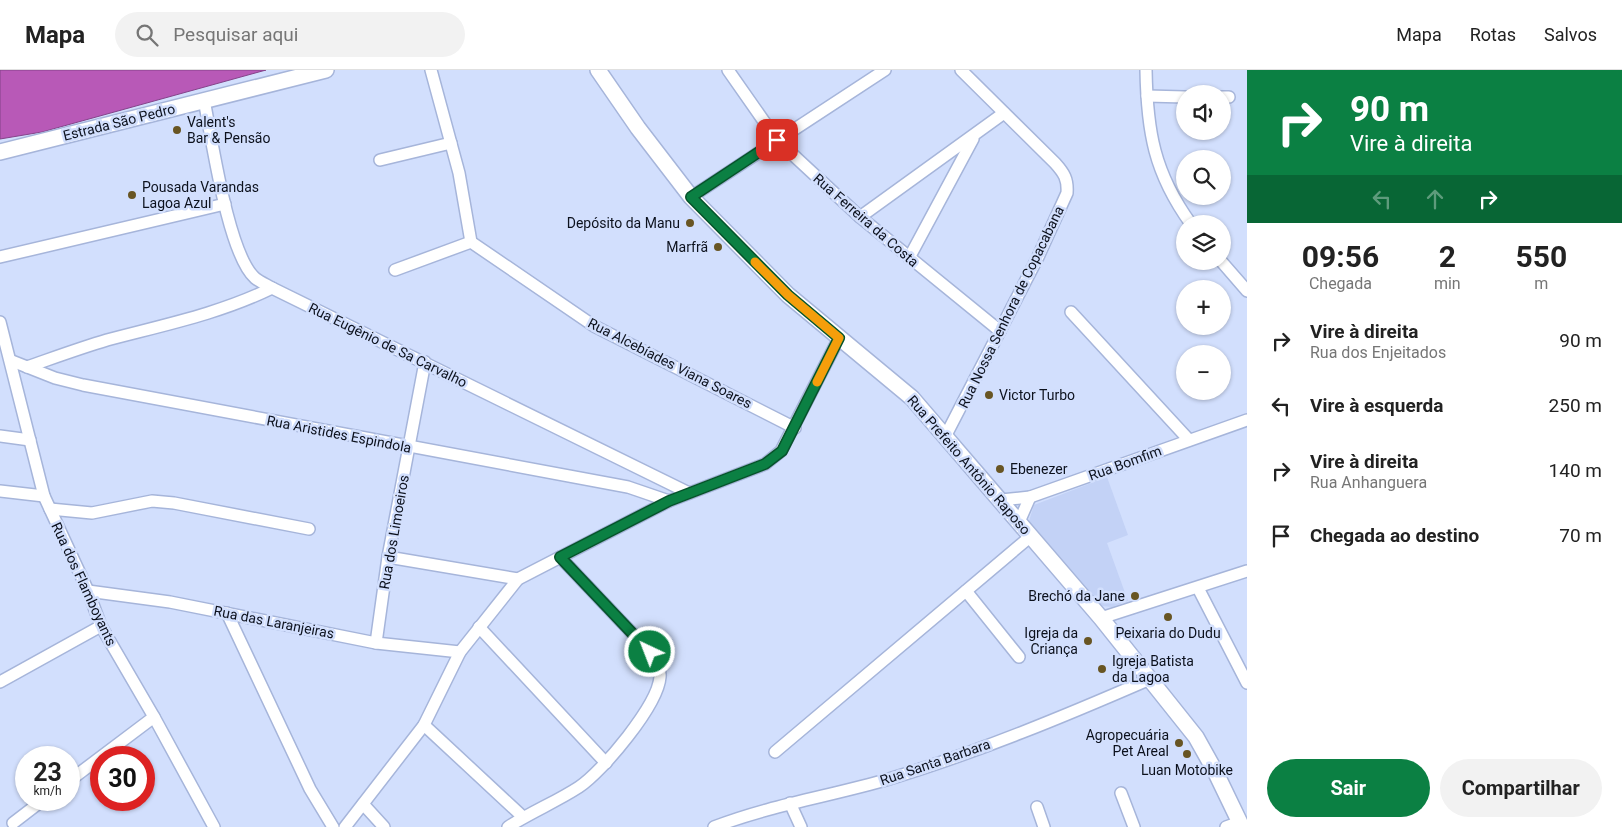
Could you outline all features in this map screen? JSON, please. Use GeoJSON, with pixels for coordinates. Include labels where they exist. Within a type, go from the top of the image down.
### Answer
{"type":"FeatureCollection","features":[{"type":"Feature","properties":{"kind":"street","name":"Estrada São Pedro"},"geometry":{"type":"LineString","coordinates":[[0,152],[326,70]]}},
{"type":"Feature","properties":{"kind":"street"},"geometry":{"type":"LineString","coordinates":[[395,270],[471,242],[451,142],[431,70]]}},
{"type":"Feature","properties":{"kind":"street","name":"Rua Prefeito Antônio Raposo"},"geometry":{"type":"LineString","coordinates":[[598,70],[657,154],[691,197],[788,295],[912,398],[946,435],[1102,618],[1196,737],[1215,771],[1236,825]]}},
{"type":"Feature","properties":{"kind":"street","name":"Rua Ferreira da Costa"},"geometry":{"type":"LineString","coordinates":[[728,70],[777,140],[860,217],[1000,331]]}},
{"type":"Feature","properties":{"kind":"street"},"geometry":{"type":"LineString","coordinates":[[691,197],[885,70]]}},
{"type":"Feature","properties":{"kind":"street","name":"Rua Nossa Senhora de Copacabana"},"geometry":{"type":"LineString","coordinates":[[946,435],[1038,257],[1067,193],[1068,183],[1064,173],[1055,163],[961,70]]}},
{"type":"Feature","properties":{"kind":"street"},"geometry":{"type":"LineString","coordinates":[[1145,70],[1154,152],[1166,182],[1185,215]]}},
{"type":"Feature","properties":{"kind":"street"},"geometry":{"type":"LineString","coordinates":[[1147,96],[1176,97]]}},
{"type":"Feature","properties":{"kind":"street","name":"Rua Eugênio de Sa Carvalho"},"geometry":{"type":"LineString","coordinates":[[204,100],[225,204],[244,262],[255,278],[688,494]]}},
{"type":"Feature","properties":{"kind":"street"},"geometry":{"type":"LineString","coordinates":[[860,217],[1004,113]]}},
{"type":"Feature","properties":{"kind":"street"},"geometry":{"type":"LineString","coordinates":[[909,258],[974,136]]}},
{"type":"Feature","properties":{"kind":"street"},"geometry":{"type":"LineString","coordinates":[[380,160],[451,142]]}},
{"type":"Feature","properties":{"kind":"street"},"geometry":{"type":"LineString","coordinates":[[0,257],[225,204]]}},
{"type":"Feature","properties":{"kind":"street","name":"Rua Alcebíades Viana Soares"},"geometry":{"type":"LineString","coordinates":[[471,242],[594,326],[795,428]]}},
{"type":"Feature","properties":{"kind":"street"},"geometry":{"type":"LineString","coordinates":[[1229,270],[1247,291]]}},
{"type":"Feature","properties":{"kind":"street"},"geometry":{"type":"LineString","coordinates":[[27,366],[105,341],[213,312],[246,301],[272,288]]}},
{"type":"Feature","properties":{"kind":"street"},"geometry":{"type":"LineString","coordinates":[[1071,312],[1189,440]]}},
{"type":"Feature","properties":{"kind":"street","name":"Rua dos Flamboyants"},"geometry":{"type":"LineString","coordinates":[[0,322],[12,361],[44,496],[88,591],[100,626],[154,717],[214,827]]}},
{"type":"Feature","properties":{"kind":"street"},"geometry":{"type":"LineString","coordinates":[[345,827],[424,725],[460,652],[518,579],[669,501],[765,464],[782,451],[839,338]]}},
{"type":"Feature","properties":{"kind":"street","name":"Rua Aristides Espindola"},"geometry":{"type":"LineString","coordinates":[[12,361],[55,378],[83,385],[409,448],[628,487],[669,501]]}},
{"type":"Feature","properties":{"kind":"street","name":"Rua dos Limoeiros"},"geometry":{"type":"LineString","coordinates":[[376,643],[388,557],[425,362]]}},
{"type":"Feature","properties":{"kind":"street","name":"Rua Bomfim"},"geometry":{"type":"LineString","coordinates":[[1001,500],[1030,497],[1247,420]]}},
{"type":"Feature","properties":{"kind":"street"},"geometry":{"type":"LineString","coordinates":[[0,436],[30,440]]}},
{"type":"Feature","properties":{"kind":"street"},"geometry":{"type":"LineString","coordinates":[[0,491],[44,496]]}},
{"type":"Feature","properties":{"kind":"street"},"geometry":{"type":"LineString","coordinates":[[1019,522],[1030,497]]}},
{"type":"Feature","properties":{"kind":"street"},"geometry":{"type":"LineString","coordinates":[[50,510],[92,513],[136,504],[159,502],[309,529]]}},
{"type":"Feature","properties":{"kind":"street"},"geometry":{"type":"LineString","coordinates":[[775,752],[1031,536]]}},
{"type":"Feature","properties":{"kind":"street"},"geometry":{"type":"LineString","coordinates":[[388,557],[518,579]]}},
{"type":"Feature","properties":{"kind":"street"},"geometry":{"type":"LineString","coordinates":[[508,827],[581,786],[606,763],[645,712],[656,693],[660,675],[658,664],[650,652],[560,557]]}},
{"type":"Feature","properties":{"kind":"street"},"geometry":{"type":"LineString","coordinates":[[1102,618],[1247,571]]}},
{"type":"Feature","properties":{"kind":"street"},"geometry":{"type":"LineString","coordinates":[[1198,588],[1247,683]]}},
{"type":"Feature","properties":{"kind":"street","name":"Rua das Laranjeiras"},"geometry":{"type":"LineString","coordinates":[[88,591],[170,602],[376,643],[460,652]]}},
{"type":"Feature","properties":{"kind":"street"},"geometry":{"type":"LineString","coordinates":[[966,591],[1019,657]]}},
{"type":"Feature","properties":{"kind":"street"},"geometry":{"type":"LineString","coordinates":[[226,613],[310,789],[333,827]]}},
{"type":"Feature","properties":{"kind":"street"},"geometry":{"type":"LineString","coordinates":[[0,682],[100,626]]}},
{"type":"Feature","properties":{"kind":"street"},"geometry":{"type":"LineString","coordinates":[[479,627],[606,763]]}},
{"type":"Feature","properties":{"kind":"street","name":"Rua Santa Barbara"},"geometry":{"type":"LineString","coordinates":[[714,827],[790,803],[871,784],[914,771],[1063,716],[1150,679]]}},
{"type":"Feature","properties":{"kind":"street"},"geometry":{"type":"LineString","coordinates":[[80,773],[154,717]]}},
{"type":"Feature","properties":{"kind":"street"},"geometry":{"type":"LineString","coordinates":[[424,725],[523,818]]}},
{"type":"Feature","properties":{"kind":"street"},"geometry":{"type":"LineString","coordinates":[[1121,793],[1134,827]]}},
{"type":"Feature","properties":{"kind":"street"},"geometry":{"type":"LineString","coordinates":[[790,803],[801,827]]}},
{"type":"Feature","properties":{"kind":"street"},"geometry":{"type":"LineString","coordinates":[[363,804],[384,827]]}},
{"type":"Feature","properties":{"kind":"street"},"geometry":{"type":"LineString","coordinates":[[1037,807],[1044,827]]}},
{"type":"Feature","properties":{"kind":"street"},"geometry":{"type":"LineString","coordinates":[[13,823],[29,811]]}},
{"type":"Feature","properties":{"kind":"shaded area"},"geometry":{"type":"Polygon","coordinates":[[[0,70],[266,70],[42,132],[0,139],[0,70]]]}},
{"type":"Feature","properties":{"kind":"shaded area"},"geometry":{"type":"Polygon","coordinates":[[[1107,477],[1128,535],[1107,543],[1128,601],[1112,607],[1102,606],[1029,521],[1034,505],[1107,477]]]}},
{"type":"Feature","properties":{"kind":"slow traffic"},"geometry":{"type":"LineString","coordinates":[[755,262],[788,295],[839,338],[817,382]]}},
{"type":"Feature","properties":{"kind":"place","name":"Valent's Bar & Pensão"},"geometry":{"type":"Point","coordinates":[177,130]}},
{"type":"Feature","properties":{"kind":"place","name":"Pousada Varandas Lagoa Azul"},"geometry":{"type":"Point","coordinates":[132,195]}},
{"type":"Feature","properties":{"kind":"place","name":"Depósito da Manu"},"geometry":{"type":"Point","coordinates":[690,223]}},
{"type":"Feature","properties":{"kind":"place","name":"Marfrã"},"geometry":{"type":"Point","coordinates":[718,247]}},
{"type":"Feature","properties":{"kind":"place","name":"Victor Turbo"},"geometry":{"type":"Point","coordinates":[989,395]}},
{"type":"Feature","properties":{"kind":"place","name":"Ebenezer"},"geometry":{"type":"Point","coordinates":[1000,469]}},
{"type":"Feature","properties":{"kind":"place","name":"Brechó da Jane"},"geometry":{"type":"Point","coordinates":[1135,596]}},
{"type":"Feature","properties":{"kind":"place","name":"Peixaria do Dudu"},"geometry":{"type":"Point","coordinates":[1168,617]}},
{"type":"Feature","properties":{"kind":"place","name":"Igreja da Criança"},"geometry":{"type":"Point","coordinates":[1088,641]}},
{"type":"Feature","properties":{"kind":"place","name":"Igreja Batista da Lagoa"},"geometry":{"type":"Point","coordinates":[1102,669]}},
{"type":"Feature","properties":{"kind":"place","name":"Agropecuária Pet Areal"},"geometry":{"type":"Point","coordinates":[1179,743]}},
{"type":"Feature","properties":{"kind":"place","name":"Luan Motobike"},"geometry":{"type":"Point","coordinates":[1187,754]}},
{"type":"Feature","properties":{"kind":"route"},"geometry":{"type":"LineString","coordinates":[[650,652],[560,557],[669,501],[750,472],[765,464],[782,451],[795,428],[839,338],[788,295],[691,197],[777,140]]}}]}
